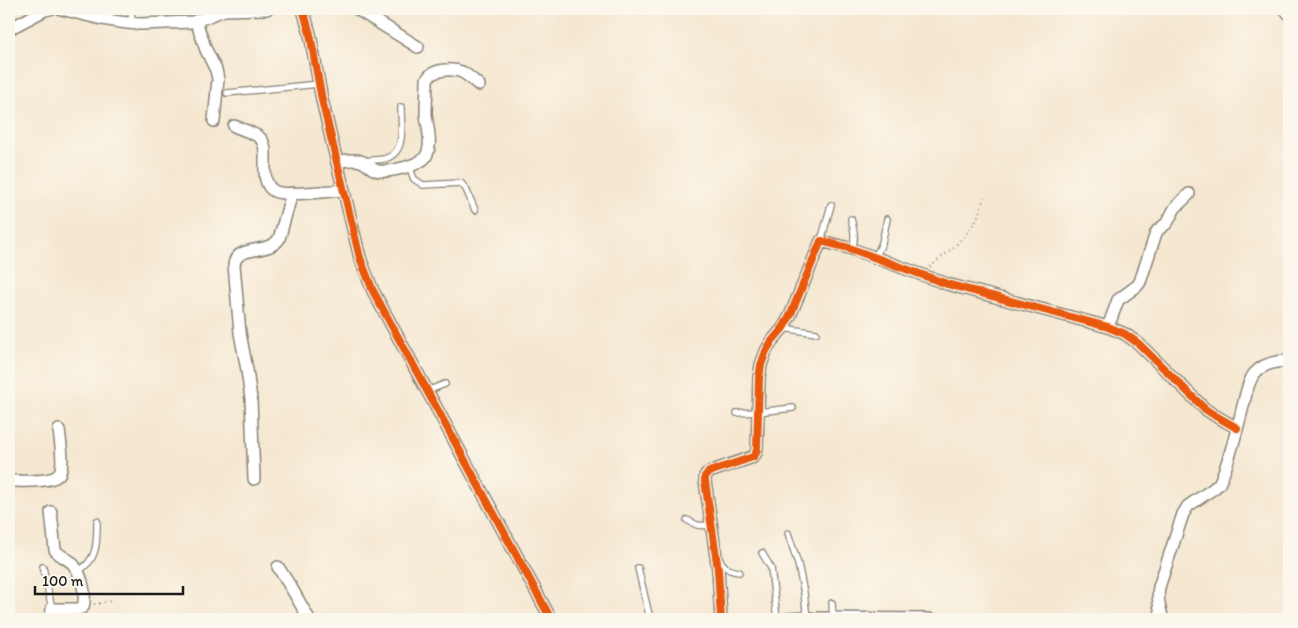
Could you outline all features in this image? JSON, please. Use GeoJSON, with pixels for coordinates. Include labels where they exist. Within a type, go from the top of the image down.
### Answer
{"type":"FeatureCollection","features":[{"type":"Feature","properties":{"kind":"street"},"geometry":{"type":"LineString","coordinates":[[9,29],[50,9]]}},
{"type":"Feature","properties":{"kind":"street"},"geometry":{"type":"LineString","coordinates":[[61,9],[91,13],[132,24],[196,21],[224,9],[267,9]]}},
{"type":"Feature","properties":{"kind":"street"},"geometry":{"type":"LineString","coordinates":[[303,9],[337,161],[365,274],[372,291],[552,619]]}},
{"type":"Feature","properties":{"kind":"street"},"geometry":{"type":"LineString","coordinates":[[357,9],[418,47]]}},
{"type":"Feature","properties":{"kind":"street"},"geometry":{"type":"LineString","coordinates":[[1285,9],[1289,14]]}},
{"type":"Feature","properties":{"kind":"street"},"geometry":{"type":"LineString","coordinates":[[196,21],[218,79],[214,121]]}},
{"type":"Feature","properties":{"kind":"street"},"geometry":{"type":"LineString","coordinates":[[337,161],[362,161],[378,172],[395,170],[419,162],[425,158],[429,144],[426,114],[427,79],[429,75],[434,72],[453,70],[462,72],[479,85]]}},
{"type":"Feature","properties":{"kind":"street"},"geometry":{"type":"LineString","coordinates":[[234,126],[259,136],[262,140],[265,152],[265,178],[267,185],[273,190],[292,193],[344,190]]}},
{"type":"Feature","properties":{"kind":"street"},"geometry":{"type":"LineString","coordinates":[[254,479],[251,399],[240,333],[234,259],[242,253],[271,247],[276,244],[292,193]]}},
{"type":"Feature","properties":{"kind":"street"},"geometry":{"type":"LineString","coordinates":[[1108,326],[1118,300],[1140,282],[1156,233],[1167,223],[1175,208],[1189,194]]}},
{"type":"Feature","properties":{"kind":"street"},"geometry":{"type":"LineString","coordinates":[[721,619],[716,555],[705,476],[709,472],[753,456],[756,453],[761,365],[772,341],[790,316],[821,241],[947,284],[1108,326],[1125,334],[1139,344],[1205,408],[1237,428]]}},
{"type":"Feature","properties":{"kind":"street"},"geometry":{"type":"LineString","coordinates":[[1163,619],[1158,607],[1159,587],[1183,514],[1188,506],[1220,484],[1249,383],[1254,374],[1261,367],[1270,363],[1289,361]]}},
{"type":"Feature","properties":{"kind":"street"},"geometry":{"type":"LineString","coordinates":[[9,481],[48,479],[58,476],[61,472],[62,463],[59,430]]}},
{"type":"Feature","properties":{"kind":"street"},"geometry":{"type":"LineString","coordinates":[[51,512],[56,550],[70,561],[78,571],[82,584],[84,603],[83,607],[52,614]]}},
{"type":"Feature","properties":{"kind":"street"},"geometry":{"type":"LineString","coordinates":[[278,567],[309,619]]}},
{"type":"Feature","properties":{"kind":"street"},"geometry":{"type":"LineString","coordinates":[[786,619],[929,619]]}},
{"type":"Feature","properties":{"kind":"lane"},"geometry":{"type":"LineString","coordinates":[[132,9],[132,24]]}},
{"type":"Feature","properties":{"kind":"lane"},"geometry":{"type":"LineString","coordinates":[[226,93],[319,84]]}},
{"type":"Feature","properties":{"kind":"lane"},"geometry":{"type":"LineString","coordinates":[[362,161],[384,159],[398,152],[402,140],[401,107]]}},
{"type":"Feature","properties":{"kind":"lane"},"geometry":{"type":"LineString","coordinates":[[409,166],[414,179],[423,185],[461,183],[466,189],[475,210]]}},
{"type":"Feature","properties":{"kind":"lane"},"geometry":{"type":"LineString","coordinates":[[821,241],[831,205]]}},
{"type":"Feature","properties":{"kind":"lane"},"geometry":{"type":"LineString","coordinates":[[851,219],[855,235],[852,250]]}},
{"type":"Feature","properties":{"kind":"lane"},"geometry":{"type":"LineString","coordinates":[[875,258],[882,243],[886,219]]}},
{"type":"Feature","properties":{"kind":"lane"},"geometry":{"type":"LineString","coordinates":[[783,328],[816,333]]}},
{"type":"Feature","properties":{"kind":"lane"},"geometry":{"type":"LineString","coordinates":[[427,391],[445,384]]}},
{"type":"Feature","properties":{"kind":"lane"},"geometry":{"type":"LineString","coordinates":[[737,413],[793,408]]}},
{"type":"Feature","properties":{"kind":"lane"},"geometry":{"type":"LineString","coordinates":[[688,520],[697,525],[711,526]]}},
{"type":"Feature","properties":{"kind":"lane"},"geometry":{"type":"LineString","coordinates":[[78,571],[87,567],[93,556],[97,544],[97,522]]}},
{"type":"Feature","properties":{"kind":"lane"},"geometry":{"type":"LineString","coordinates":[[788,533],[798,564],[807,618]]}},
{"type":"Feature","properties":{"kind":"lane"},"geometry":{"type":"LineString","coordinates":[[762,553],[770,568],[777,619]]}},
{"type":"Feature","properties":{"kind":"lane"},"geometry":{"type":"LineString","coordinates":[[716,555],[725,568],[739,572]]}},
{"type":"Feature","properties":{"kind":"lane"},"geometry":{"type":"LineString","coordinates":[[43,567],[52,614]]}},
{"type":"Feature","properties":{"kind":"lane"},"geometry":{"type":"LineString","coordinates":[[638,568],[650,619]]}},
{"type":"Feature","properties":{"kind":"lane"},"geometry":{"type":"LineString","coordinates":[[832,603],[833,618]]}},
{"type":"Feature","properties":{"kind":"path"},"geometry":{"type":"LineString","coordinates":[[920,275],[953,248],[969,229],[978,216],[984,197]]}},
{"type":"Feature","properties":{"kind":"path"},"geometry":{"type":"LineString","coordinates":[[84,603],[93,604],[112,601]]}},
{"type":"Feature","properties":{"kind":"cycle path"},"geometry":{"type":"LineString","coordinates":[[303,9],[310,34],[322,100],[360,258],[373,291],[551,619]]}},
{"type":"Feature","properties":{"kind":"cycle path"},"geometry":{"type":"LineString","coordinates":[[721,619],[718,570],[705,476],[709,472],[753,457],[756,453],[761,365],[766,351],[790,316],[821,241],[849,248],[947,284],[1108,327],[1125,334],[1139,344],[1205,409],[1237,428]]}}]}
